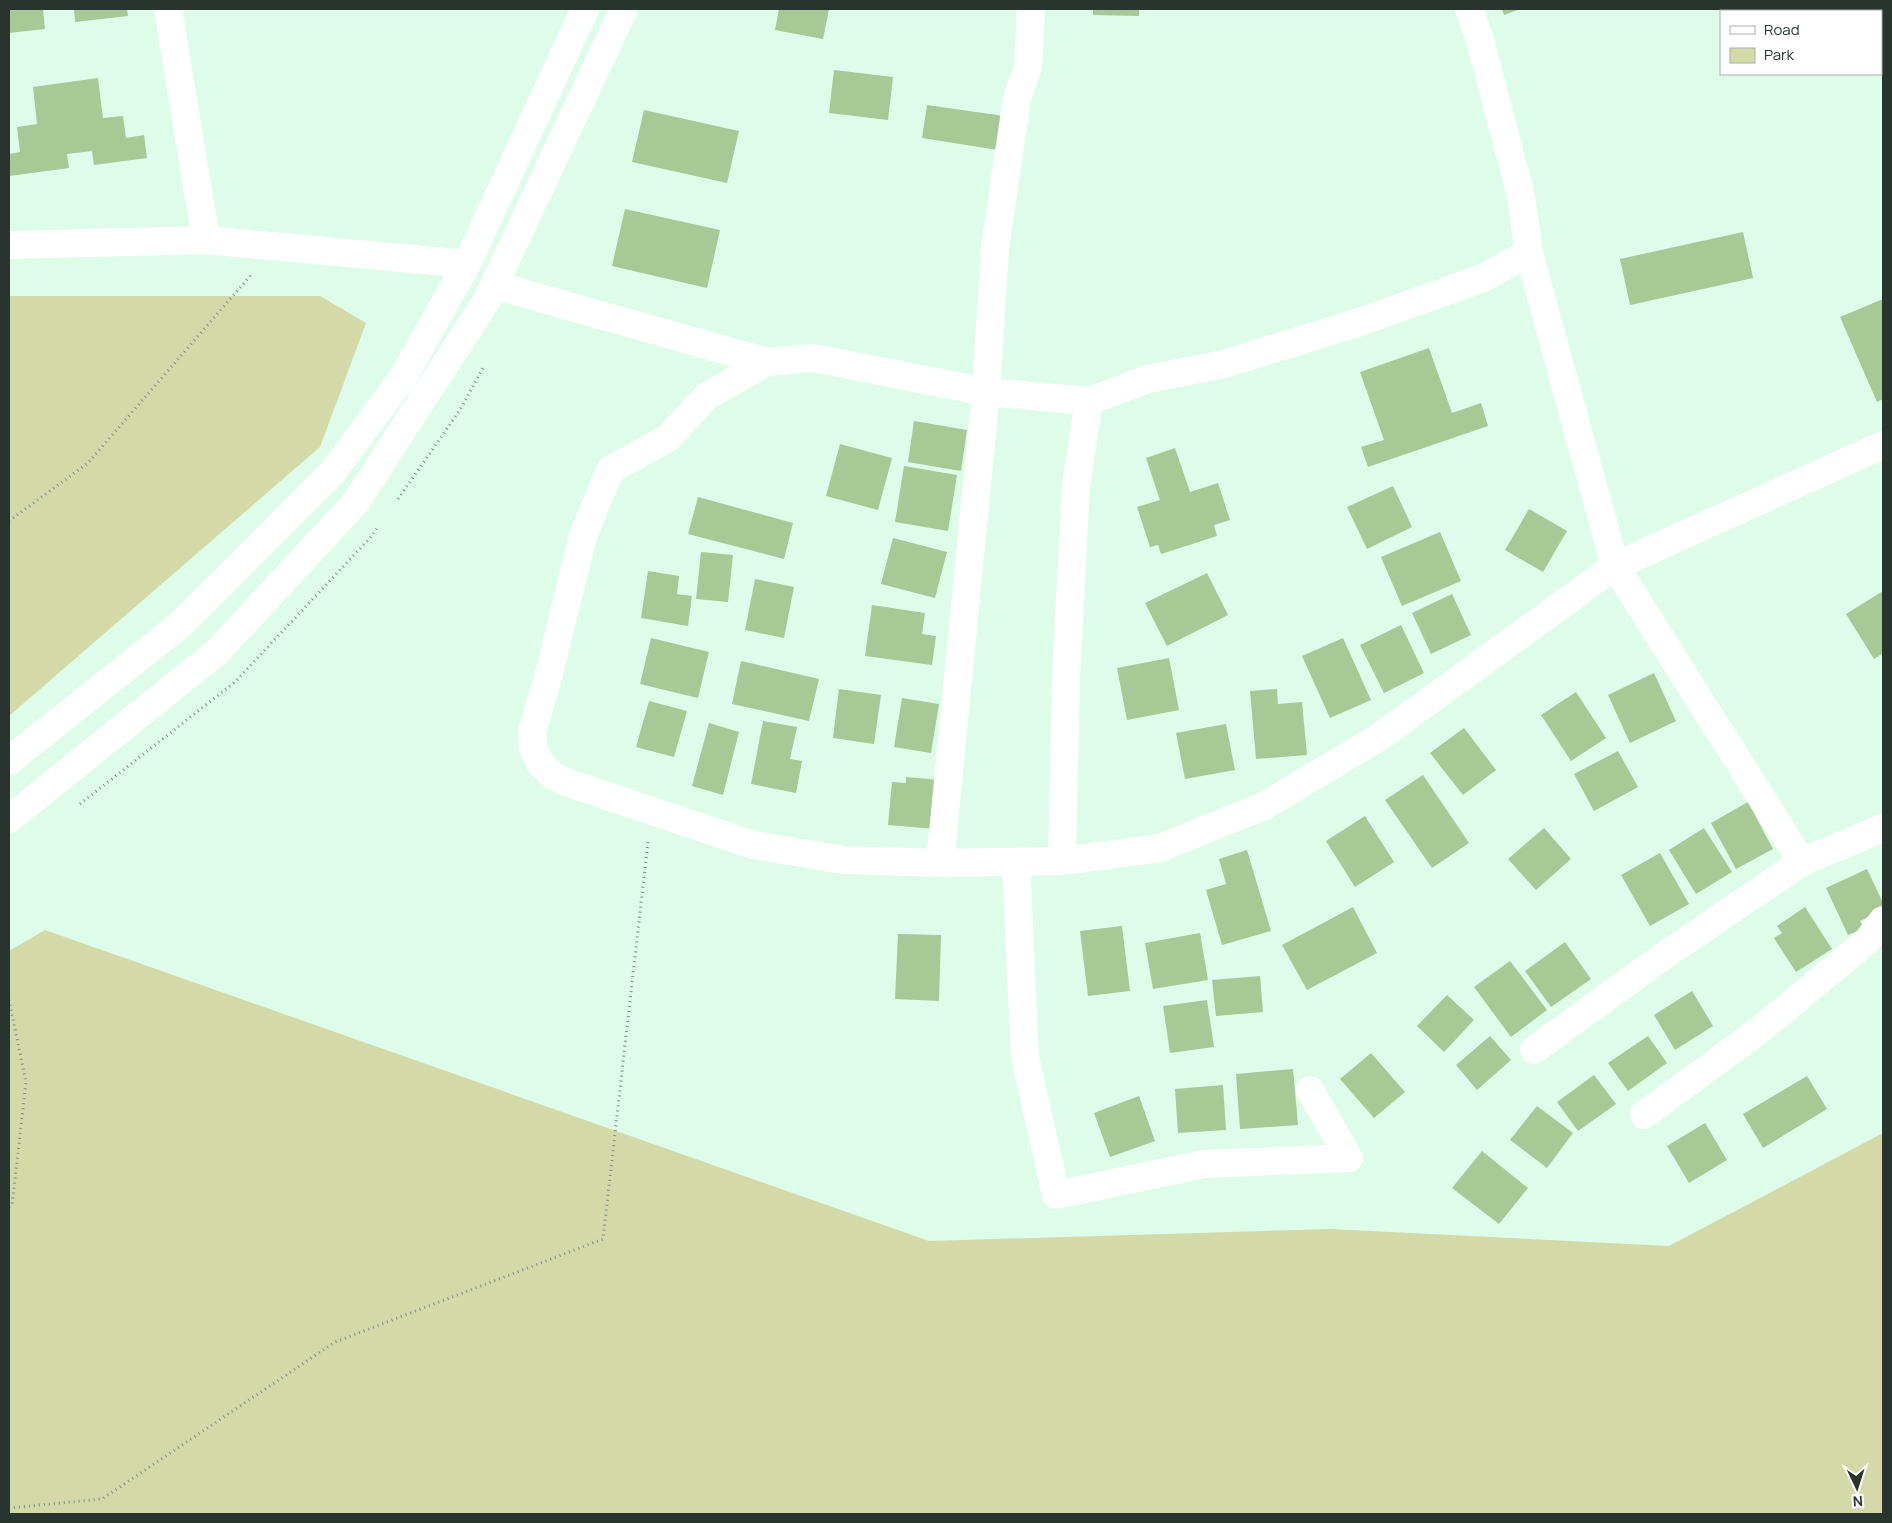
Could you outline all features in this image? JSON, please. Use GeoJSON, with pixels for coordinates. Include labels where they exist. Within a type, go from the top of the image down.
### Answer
{"type":"FeatureCollection","features":[{"type":"Feature","properties":{"kind":"street"},"geometry":{"type":"LineString","coordinates":[[168,9],[206,240]]}},
{"type":"Feature","properties":{"kind":"street"},"geometry":{"type":"LineString","coordinates":[[9,761],[181,624],[332,473],[402,379],[467,264],[585,9]]}},
{"type":"Feature","properties":{"kind":"street"},"geometry":{"type":"LineString","coordinates":[[9,819],[217,652],[356,502],[488,300],[624,9]]}},
{"type":"Feature","properties":{"kind":"street"},"geometry":{"type":"LineString","coordinates":[[940,863],[986,392],[994,248],[1017,98],[1028,68],[1031,9]]}},
{"type":"Feature","properties":{"kind":"street"},"geometry":{"type":"LineString","coordinates":[[1469,9],[1480,40],[1521,196],[1529,253],[1615,566],[1802,862]]}},
{"type":"Feature","properties":{"kind":"street"},"geometry":{"type":"LineString","coordinates":[[9,245],[206,240],[467,264]]}},
{"type":"Feature","properties":{"kind":"street"},"geometry":{"type":"LineString","coordinates":[[494,285],[767,362],[814,358],[986,392],[1089,401],[1148,379],[1224,364],[1360,322],[1484,278],[1529,253]]}},
{"type":"Feature","properties":{"kind":"street"},"geometry":{"type":"LineString","coordinates":[[767,362],[707,396],[668,438],[610,470],[583,536],[550,674],[532,732],[533,748],[540,763],[552,775],[566,782],[753,845],[844,860],[940,863],[1062,861],[1160,848],[1264,806],[1381,736],[1615,566],[1883,445]]}},
{"type":"Feature","properties":{"kind":"street"},"geometry":{"type":"LineString","coordinates":[[1062,861],[1066,678],[1076,485],[1089,401]]}},
{"type":"Feature","properties":{"kind":"street"},"geometry":{"type":"LineString","coordinates":[[1534,1050],[1662,957],[1802,862],[1883,828]]}},
{"type":"Feature","properties":{"kind":"street"},"geometry":{"type":"LineString","coordinates":[[1016,862],[1024,1057],[1056,1195],[1204,1164],[1349,1158],[1310,1090]]}},
{"type":"Feature","properties":{"kind":"street"},"geometry":{"type":"LineString","coordinates":[[1644,1115],[1758,1032],[1867,941],[1883,920]]}},
{"type":"Feature","properties":{"kind":"path"},"geometry":{"type":"LineString","coordinates":[[9,521],[88,463],[276,246]]}},
{"type":"Feature","properties":{"kind":"path"},"geometry":{"type":"LineString","coordinates":[[9,1508],[102,1499],[335,1342],[603,1239],[652,811]]}},
{"type":"Feature","properties":{"kind":"path"},"geometry":{"type":"LineString","coordinates":[[9,1000],[26,1082],[12,1206],[9,1207]]}},
{"type":"Feature","properties":{"kind":"green space"},"geometry":{"type":"Polygon","coordinates":[[[9,296],[320,296],[366,323],[320,447],[9,716],[9,296]]]}},
{"type":"Feature","properties":{"kind":"green space"},"geometry":{"type":"Polygon","coordinates":[[[45,930],[929,1241],[1330,1229],[1669,1246],[1883,1133],[1883,1514],[9,1514],[9,951],[45,930]]]}},
{"type":"Feature","properties":{"kind":"building"},"geometry":{"type":"Polygon","coordinates":[[[9,9],[43,9],[45,29],[9,33],[9,9]]]}},
{"type":"Feature","properties":{"kind":"building"},"geometry":{"type":"Polygon","coordinates":[[[74,9],[127,9],[128,16],[75,22],[74,9]]]}},
{"type":"Feature","properties":{"kind":"building"},"geometry":{"type":"Polygon","coordinates":[[[779,9],[829,9],[823,39],[775,30],[779,9]]]}},
{"type":"Feature","properties":{"kind":"building"},"geometry":{"type":"Polygon","coordinates":[[[1093,9],[1139,9],[1139,16],[1093,15],[1093,9]]]}},
{"type":"Feature","properties":{"kind":"building"},"geometry":{"type":"Polygon","coordinates":[[[1502,9],[1521,9],[1504,15],[1502,9]]]}},
{"type":"Feature","properties":{"kind":"building"},"geometry":{"type":"Polygon","coordinates":[[[834,70],[893,77],[888,120],[829,113],[834,70]]]}},
{"type":"Feature","properties":{"kind":"building"},"geometry":{"type":"Polygon","coordinates":[[[98,78],[103,118],[123,116],[126,138],[144,135],[147,158],[94,165],[92,151],[67,154],[69,168],[9,176],[9,154],[20,152],[17,127],[37,124],[33,87],[98,78]]]}},
{"type":"Feature","properties":{"kind":"building"},"geometry":{"type":"Polygon","coordinates":[[[927,105],[1004,116],[998,150],[922,138],[927,105]]]}},
{"type":"Feature","properties":{"kind":"building"},"geometry":{"type":"Polygon","coordinates":[[[644,110],[739,131],[727,183],[632,162],[644,110]]]}},
{"type":"Feature","properties":{"kind":"building"},"geometry":{"type":"Polygon","coordinates":[[[625,209],[720,230],[707,288],[612,266],[625,209]]]}},
{"type":"Feature","properties":{"kind":"building"},"geometry":{"type":"Polygon","coordinates":[[[1743,232],[1753,278],[1630,305],[1620,259],[1743,232]]]}},
{"type":"Feature","properties":{"kind":"building"},"geometry":{"type":"Polygon","coordinates":[[[1883,299],[1883,399],[1877,402],[1840,317],[1883,299]]]}},
{"type":"Feature","properties":{"kind":"building"},"geometry":{"type":"Polygon","coordinates":[[[1429,348],[1452,413],[1481,403],[1488,426],[1368,467],[1361,447],[1384,440],[1360,372],[1429,348]]]}},
{"type":"Feature","properties":{"kind":"building"},"geometry":{"type":"Polygon","coordinates":[[[914,421],[967,430],[961,471],[908,462],[914,421]]]}},
{"type":"Feature","properties":{"kind":"building"},"geometry":{"type":"Polygon","coordinates":[[[840,444],[892,458],[878,510],[826,496],[840,444]]]}},
{"type":"Feature","properties":{"kind":"building"},"geometry":{"type":"Polygon","coordinates":[[[1175,448],[1190,492],[1218,483],[1230,520],[1214,525],[1217,536],[1161,554],[1158,545],[1150,547],[1137,507],[1160,500],[1146,458],[1175,448]]]}},
{"type":"Feature","properties":{"kind":"building"},"geometry":{"type":"Polygon","coordinates":[[[904,466],[957,475],[948,531],[895,522],[904,466]]]}},
{"type":"Feature","properties":{"kind":"building"},"geometry":{"type":"Polygon","coordinates":[[[1393,486],[1412,527],[1367,549],[1347,507],[1393,486]]]}},
{"type":"Feature","properties":{"kind":"building"},"geometry":{"type":"Polygon","coordinates":[[[698,497],[793,523],[784,559],[688,534],[698,497]]]}},
{"type":"Feature","properties":{"kind":"building"},"geometry":{"type":"Polygon","coordinates":[[[1529,509],[1567,531],[1543,572],[1505,550],[1529,509]]]}},
{"type":"Feature","properties":{"kind":"building"},"geometry":{"type":"Polygon","coordinates":[[[1440,532],[1461,581],[1402,606],[1381,557],[1440,532]]]}},
{"type":"Feature","properties":{"kind":"building"},"geometry":{"type":"Polygon","coordinates":[[[893,538],[947,552],[935,598],[881,584],[893,538]]]}},
{"type":"Feature","properties":{"kind":"building"},"geometry":{"type":"Polygon","coordinates":[[[701,552],[733,555],[728,602],[696,599],[701,552]]]}},
{"type":"Feature","properties":{"kind":"building"},"geometry":{"type":"Polygon","coordinates":[[[648,571],[679,576],[677,594],[692,596],[688,626],[641,618],[648,571]]]}},
{"type":"Feature","properties":{"kind":"building"},"geometry":{"type":"Polygon","coordinates":[[[1207,573],[1228,615],[1167,646],[1145,603],[1207,573]]]}},
{"type":"Feature","properties":{"kind":"building"},"geometry":{"type":"Polygon","coordinates":[[[755,579],[794,587],[784,638],[745,630],[755,579]]]}},
{"type":"Feature","properties":{"kind":"building"},"geometry":{"type":"Polygon","coordinates":[[[1883,591],[1883,653],[1874,659],[1846,614],[1883,591]]]}},
{"type":"Feature","properties":{"kind":"building"},"geometry":{"type":"Polygon","coordinates":[[[1452,594],[1471,635],[1431,654],[1412,613],[1452,594]]]}},
{"type":"Feature","properties":{"kind":"building"},"geometry":{"type":"Polygon","coordinates":[[[872,605],[925,613],[922,634],[936,636],[932,665],[865,656],[872,605]]]}},
{"type":"Feature","properties":{"kind":"building"},"geometry":{"type":"Polygon","coordinates":[[[1401,625],[1424,673],[1384,693],[1360,645],[1401,625]]]}},
{"type":"Feature","properties":{"kind":"building"},"geometry":{"type":"Polygon","coordinates":[[[651,638],[709,652],[698,698],[640,684],[651,638]]]}},
{"type":"Feature","properties":{"kind":"building"},"geometry":{"type":"Polygon","coordinates":[[[1343,638],[1371,700],[1330,718],[1302,656],[1343,638]]]}},
{"type":"Feature","properties":{"kind":"building"},"geometry":{"type":"Polygon","coordinates":[[[1169,658],[1179,710],[1127,720],[1117,668],[1169,658]]]}},
{"type":"Feature","properties":{"kind":"building"},"geometry":{"type":"Polygon","coordinates":[[[741,661],[819,679],[809,721],[732,704],[741,661]]]}},
{"type":"Feature","properties":{"kind":"building"},"geometry":{"type":"Polygon","coordinates":[[[1654,673],[1676,721],[1630,743],[1608,695],[1654,673]]]}},
{"type":"Feature","properties":{"kind":"building"},"geometry":{"type":"Polygon","coordinates":[[[839,689],[881,695],[874,744],[833,738],[839,689]]]}},
{"type":"Feature","properties":{"kind":"building"},"geometry":{"type":"Polygon","coordinates":[[[1277,689],[1278,704],[1302,702],[1307,755],[1256,759],[1250,691],[1277,689]]]}},
{"type":"Feature","properties":{"kind":"building"},"geometry":{"type":"Polygon","coordinates":[[[1576,692],[1606,738],[1571,761],[1541,715],[1576,692]]]}},
{"type":"Feature","properties":{"kind":"building"},"geometry":{"type":"Polygon","coordinates":[[[902,698],[939,704],[931,753],[894,747],[902,698]]]}},
{"type":"Feature","properties":{"kind":"building"},"geometry":{"type":"Polygon","coordinates":[[[649,701],[687,711],[674,757],[636,747],[649,701]]]}},
{"type":"Feature","properties":{"kind":"building"},"geometry":{"type":"Polygon","coordinates":[[[763,721],[797,727],[790,759],[802,761],[796,793],[751,784],[763,721]]]}},
{"type":"Feature","properties":{"kind":"building"},"geometry":{"type":"Polygon","coordinates":[[[709,723],[739,732],[723,795],[692,786],[709,723]]]}},
{"type":"Feature","properties":{"kind":"building"},"geometry":{"type":"Polygon","coordinates":[[[1226,724],[1235,770],[1185,779],[1176,733],[1226,724]]]}},
{"type":"Feature","properties":{"kind":"building"},"geometry":{"type":"Polygon","coordinates":[[[1464,728],[1496,770],[1463,795],[1430,753],[1464,728]]]}},
{"type":"Feature","properties":{"kind":"building"},"geometry":{"type":"Polygon","coordinates":[[[1618,751],[1638,787],[1594,811],[1574,774],[1618,751]]]}},
{"type":"Feature","properties":{"kind":"building"},"geometry":{"type":"Polygon","coordinates":[[[1423,775],[1469,843],[1432,868],[1385,800],[1423,775]]]}},
{"type":"Feature","properties":{"kind":"building"},"geometry":{"type":"Polygon","coordinates":[[[906,777],[940,780],[935,829],[888,825],[892,782],[906,783],[906,777]]]}},
{"type":"Feature","properties":{"kind":"building"},"geometry":{"type":"Polygon","coordinates":[[[1748,802],[1773,849],[1736,869],[1711,823],[1748,802]]]}},
{"type":"Feature","properties":{"kind":"building"},"geometry":{"type":"Polygon","coordinates":[[[1365,816],[1394,862],[1355,887],[1326,841],[1365,816]]]}},
{"type":"Feature","properties":{"kind":"building"},"geometry":{"type":"Polygon","coordinates":[[[1544,828],[1571,859],[1536,890],[1508,859],[1544,828]]]}},
{"type":"Feature","properties":{"kind":"building"},"geometry":{"type":"Polygon","coordinates":[[[1704,828],[1732,872],[1696,894],[1669,850],[1704,828]]]}},
{"type":"Feature","properties":{"kind":"building"},"geometry":{"type":"Polygon","coordinates":[[[1247,850],[1271,931],[1222,945],[1206,890],[1226,884],[1219,859],[1247,850]]]}},
{"type":"Feature","properties":{"kind":"building"},"geometry":{"type":"Polygon","coordinates":[[[1660,853],[1689,904],[1650,926],[1621,875],[1660,853]]]}},
{"type":"Feature","properties":{"kind":"building"},"geometry":{"type":"Polygon","coordinates":[[[1867,869],[1883,903],[1883,910],[1860,921],[1864,928],[1848,935],[1826,888],[1867,869]]]}},
{"type":"Feature","properties":{"kind":"building"},"geometry":{"type":"Polygon","coordinates":[[[1353,907],[1377,953],[1307,990],[1282,945],[1353,907]]]}},
{"type":"Feature","properties":{"kind":"building"},"geometry":{"type":"Polygon","coordinates":[[[1805,907],[1832,949],[1796,972],[1774,938],[1782,933],[1777,926],[1805,907]]]}},
{"type":"Feature","properties":{"kind":"building"},"geometry":{"type":"Polygon","coordinates":[[[1122,926],[1130,991],[1088,996],[1080,931],[1122,926]]]}},
{"type":"Feature","properties":{"kind":"building"},"geometry":{"type":"Polygon","coordinates":[[[1200,933],[1208,980],[1153,989],[1145,943],[1200,933]]]}},
{"type":"Feature","properties":{"kind":"building"},"geometry":{"type":"Polygon","coordinates":[[[898,934],[941,935],[939,1001],[895,999],[898,934]]]}},
{"type":"Feature","properties":{"kind":"building"},"geometry":{"type":"Polygon","coordinates":[[[1565,942],[1591,979],[1551,1007],[1525,971],[1565,942]]]}},
{"type":"Feature","properties":{"kind":"building"},"geometry":{"type":"Polygon","coordinates":[[[1510,961],[1547,1010],[1511,1037],[1474,987],[1510,961]]]}},
{"type":"Feature","properties":{"kind":"building"},"geometry":{"type":"Polygon","coordinates":[[[1260,976],[1263,1012],[1216,1016],[1212,980],[1260,976]]]}},
{"type":"Feature","properties":{"kind":"building"},"geometry":{"type":"Polygon","coordinates":[[[1692,991],[1713,1026],[1675,1050],[1654,1015],[1692,991]]]}},
{"type":"Feature","properties":{"kind":"building"},"geometry":{"type":"Polygon","coordinates":[[[1447,995],[1474,1020],[1444,1052],[1417,1026],[1447,995]]]}},
{"type":"Feature","properties":{"kind":"building"},"geometry":{"type":"Polygon","coordinates":[[[1207,1000],[1214,1047],[1170,1053],[1163,1006],[1207,1000]]]}},
{"type":"Feature","properties":{"kind":"building"},"geometry":{"type":"Polygon","coordinates":[[[1490,1036],[1511,1060],[1477,1090],[1456,1065],[1490,1036]]]}},
{"type":"Feature","properties":{"kind":"building"},"geometry":{"type":"Polygon","coordinates":[[[1648,1036],[1667,1063],[1628,1091],[1608,1063],[1648,1036]]]}},
{"type":"Feature","properties":{"kind":"building"},"geometry":{"type":"Polygon","coordinates":[[[1371,1053],[1405,1092],[1374,1118],[1340,1079],[1371,1053]]]}},
{"type":"Feature","properties":{"kind":"building"},"geometry":{"type":"Polygon","coordinates":[[[1293,1069],[1298,1125],[1240,1129],[1236,1074],[1293,1069]]]}},
{"type":"Feature","properties":{"kind":"building"},"geometry":{"type":"Polygon","coordinates":[[[1594,1075],[1616,1104],[1578,1131],[1557,1102],[1594,1075]]]}},
{"type":"Feature","properties":{"kind":"building"},"geometry":{"type":"Polygon","coordinates":[[[1807,1076],[1827,1109],[1763,1148],[1743,1114],[1807,1076]]]}},
{"type":"Feature","properties":{"kind":"building"},"geometry":{"type":"Polygon","coordinates":[[[1223,1085],[1226,1130],[1178,1133],[1175,1089],[1223,1085]]]}},
{"type":"Feature","properties":{"kind":"building"},"geometry":{"type":"Polygon","coordinates":[[[1139,1096],[1155,1141],[1110,1157],[1094,1113],[1139,1096]]]}},
{"type":"Feature","properties":{"kind":"building"},"geometry":{"type":"Polygon","coordinates":[[[1537,1106],[1573,1133],[1547,1168],[1510,1140],[1537,1106]]]}},
{"type":"Feature","properties":{"kind":"building"},"geometry":{"type":"Polygon","coordinates":[[[1705,1123],[1727,1160],[1689,1183],[1667,1146],[1705,1123]]]}},
{"type":"Feature","properties":{"kind":"building"},"geometry":{"type":"Polygon","coordinates":[[[1482,1151],[1528,1188],[1499,1224],[1452,1188],[1482,1151]]]}}]}
